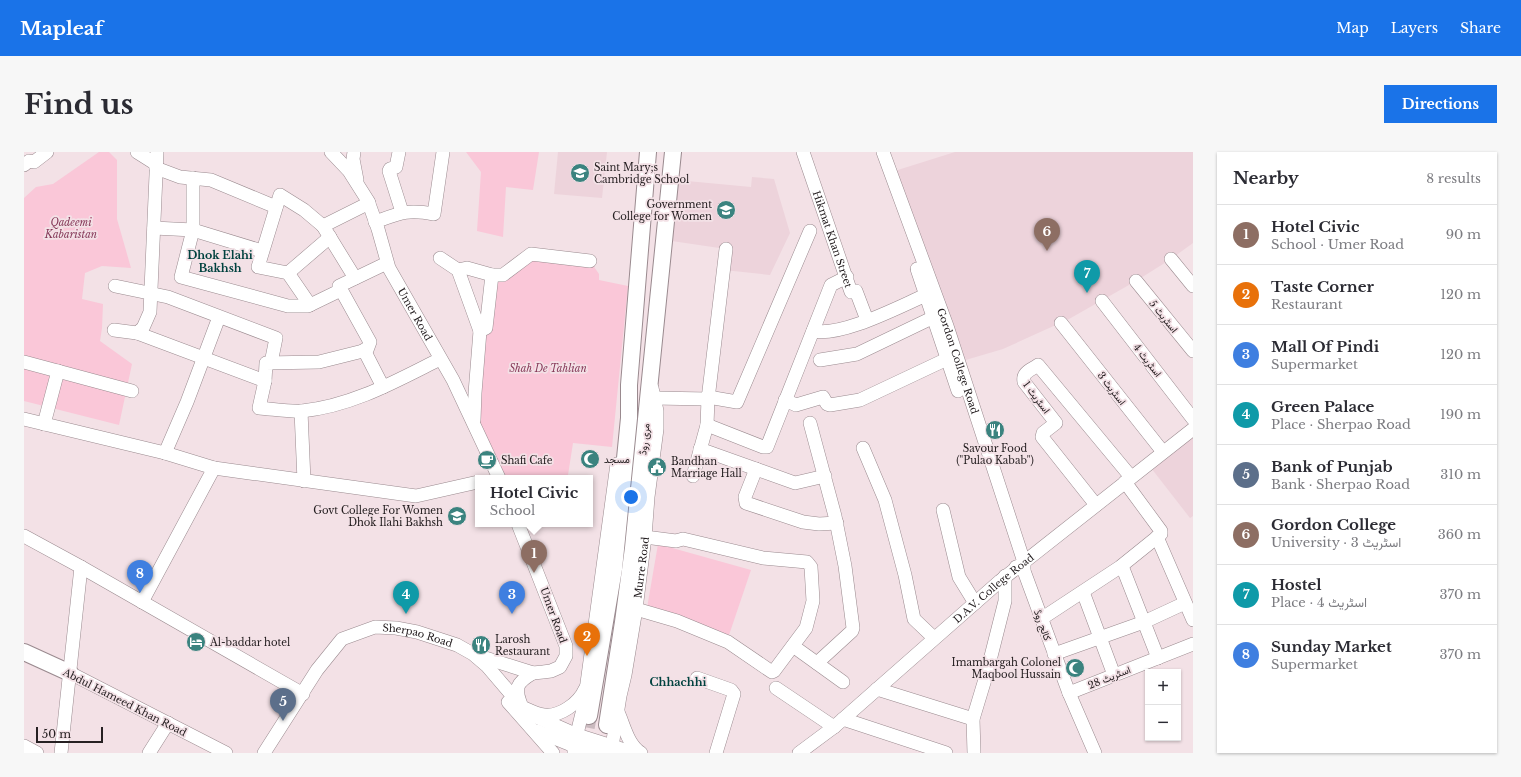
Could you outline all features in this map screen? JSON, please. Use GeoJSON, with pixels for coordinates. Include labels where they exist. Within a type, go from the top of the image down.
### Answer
{"type":"FeatureCollection","features":[{"type":"Feature","properties":{"kind":"main road","name":"مری روڈ"},"geometry":{"type":"LineString","coordinates":[[589,716],[614,569],[629,418],[648,152]]}},
{"type":"Feature","properties":{"kind":"main road","name":"مری روڈ"},"geometry":{"type":"LineString","coordinates":[[607,725],[633,548],[673,152]]}},
{"type":"Feature","properties":{"kind":"main road"},"geometry":{"type":"LineString","coordinates":[[644,198],[669,200]]}},
{"type":"Feature","properties":{"kind":"main road","name":"Abdul Hameed Khan Road"},"geometry":{"type":"LineString","coordinates":[[24,652],[70,674]]}},
{"type":"Feature","properties":{"kind":"street"},"geometry":{"type":"LineString","coordinates":[[26,159],[34,162],[47,152]]}},
{"type":"Feature","properties":{"kind":"street"},"geometry":{"type":"LineString","coordinates":[[137,152],[156,161],[180,177],[211,180],[276,207]]}},
{"type":"Feature","properties":{"kind":"street","name":"Umer Road"},"geometry":{"type":"LineString","coordinates":[[331,152],[349,172],[369,203],[389,268],[453,380],[496,475]]}},
{"type":"Feature","properties":{"kind":"street"},"geometry":{"type":"LineString","coordinates":[[354,152],[358,186]]}},
{"type":"Feature","properties":{"kind":"street"},"geometry":{"type":"LineString","coordinates":[[399,152],[396,167],[390,169],[389,172],[402,212]]}},
{"type":"Feature","properties":{"kind":"street"},"geometry":{"type":"LineString","coordinates":[[375,222],[402,212],[418,211],[434,214],[443,152]]}},
{"type":"Feature","properties":{"kind":"street","name":"Hikmat Khan Street"},"geometry":{"type":"LineString","coordinates":[[802,152],[851,292],[856,291],[867,320]]}},
{"type":"Feature","properties":{"kind":"street","name":"Gordon College Road"},"geometry":{"type":"LineString","coordinates":[[875,152],[1021,567]]}},
{"type":"Feature","properties":{"kind":"street","name":"Gordon College Road"},"geometry":{"type":"LineString","coordinates":[[883,152],[947,326],[1021,567]]}},
{"type":"Feature","properties":{"kind":"street"},"geometry":{"type":"LineString","coordinates":[[137,333],[143,328],[150,312],[152,294],[156,161]]}},
{"type":"Feature","properties":{"kind":"street"},"geometry":{"type":"LineString","coordinates":[[193,178],[193,230],[181,277],[288,306],[310,305],[341,290]]}},
{"type":"Feature","properties":{"kind":"street"},"geometry":{"type":"LineString","coordinates":[[310,305],[288,273],[258,267],[280,195],[304,210],[326,232],[355,278]]}},
{"type":"Feature","properties":{"kind":"street"},"geometry":{"type":"LineString","coordinates":[[288,273],[326,232],[369,203]]}},
{"type":"Feature","properties":{"kind":"street"},"geometry":{"type":"LineString","coordinates":[[154,228],[193,230],[262,251]]}},
{"type":"Feature","properties":{"kind":"street"},"geometry":{"type":"LineString","coordinates":[[654,398],[714,398],[737,402],[810,231]]}},
{"type":"Feature","properties":{"kind":"street"},"geometry":{"type":"LineString","coordinates":[[693,476],[707,425],[708,399],[726,250]]}},
{"type":"Feature","properties":{"kind":"street"},"geometry":{"type":"LineString","coordinates":[[458,270],[467,268],[492,275],[503,275],[531,254],[590,261]]}},
{"type":"Feature","properties":{"kind":"street"},"geometry":{"type":"LineString","coordinates":[[440,258],[458,270],[480,331],[474,393],[474,424]]}},
{"type":"Feature","properties":{"kind":"street"},"geometry":{"type":"LineString","coordinates":[[1171,259],[1193,286]]}},
{"type":"Feature","properties":{"kind":"street"},"geometry":{"type":"LineString","coordinates":[[387,263],[339,286],[370,342],[367,350],[319,362],[266,363],[265,381],[259,408],[301,411],[348,402],[383,387],[440,359]]}},
{"type":"Feature","properties":{"kind":"street"},"geometry":{"type":"LineString","coordinates":[[480,331],[486,328],[492,275]]}},
{"type":"Feature","properties":{"kind":"street"},"geometry":{"type":"LineString","coordinates":[[707,425],[763,447],[767,447],[831,285],[847,277]]}},
{"type":"Feature","properties":{"kind":"street","name":"اسٹریٹ 5"},"geometry":{"type":"LineString","coordinates":[[1136,282],[1193,351]]}},
{"type":"Feature","properties":{"kind":"street"},"geometry":{"type":"LineString","coordinates":[[115,286],[168,297],[276,338],[271,363]]}},
{"type":"Feature","properties":{"kind":"street"},"geometry":{"type":"LineString","coordinates":[[813,331],[820,332],[848,328],[926,295]]}},
{"type":"Feature","properties":{"kind":"street","name":"اسٹریٹ 4"},"geometry":{"type":"LineString","coordinates":[[1102,302],[1193,419]]}},
{"type":"Feature","properties":{"kind":"street"},"geometry":{"type":"LineString","coordinates":[[165,453],[219,317]]}},
{"type":"Feature","properties":{"kind":"street"},"geometry":{"type":"LineString","coordinates":[[820,360],[857,354],[934,317]]}},
{"type":"Feature","properties":{"kind":"street","name":"اسٹریٹ 3"},"geometry":{"type":"LineString","coordinates":[[1062,323],[1164,452]]}},
{"type":"Feature","properties":{"kind":"street"},"geometry":{"type":"LineString","coordinates":[[114,330],[137,333],[265,381]]}},
{"type":"Feature","properties":{"kind":"street"},"geometry":{"type":"LineString","coordinates":[[364,350],[383,387]]}},
{"type":"Feature","properties":{"kind":"street"},"geometry":{"type":"LineString","coordinates":[[785,400],[796,405],[823,397],[827,404],[830,405],[860,400],[947,359]]}},
{"type":"Feature","properties":{"kind":"street"},"geometry":{"type":"LineString","coordinates":[[24,362],[132,391]]}},
{"type":"Feature","properties":{"kind":"street","name":"اسٹریٹ 1"},"geometry":{"type":"LineString","coordinates":[[1096,505],[1042,437],[1043,433],[1056,423],[1024,382],[1023,377],[1025,374],[1038,365],[1128,480]]}},
{"type":"Feature","properties":{"kind":"street"},"geometry":{"type":"LineString","coordinates":[[44,424],[58,371]]}},
{"type":"Feature","properties":{"kind":"street","name":"Murre Road"},"geometry":{"type":"LineString","coordinates":[[609,751],[636,609],[657,430],[657,411],[650,381]]}},
{"type":"Feature","properties":{"kind":"street"},"geometry":{"type":"LineString","coordinates":[[575,744],[586,685],[622,426],[629,405]]}},
{"type":"Feature","properties":{"kind":"street"},"geometry":{"type":"LineString","coordinates":[[301,411],[304,481]]}},
{"type":"Feature","properties":{"kind":"street"},"geometry":{"type":"LineString","coordinates":[[24,419],[165,453],[214,468],[304,481],[416,496],[475,483]]}},
{"type":"Feature","properties":{"kind":"street"},"geometry":{"type":"LineString","coordinates":[[810,423],[836,523],[845,566],[853,628],[852,631],[817,663]]}},
{"type":"Feature","properties":{"kind":"street","name":"D.A.V. College Road"},"geometry":{"type":"LineString","coordinates":[[804,752],[1005,576],[1021,567],[1096,505],[1193,429]]}},
{"type":"Feature","properties":{"kind":"street"},"geometry":{"type":"LineString","coordinates":[[863,448],[885,500],[905,575],[914,619],[934,638]]}},
{"type":"Feature","properties":{"kind":"street"},"geometry":{"type":"LineString","coordinates":[[700,449],[795,483],[825,476]]}},
{"type":"Feature","properties":{"kind":"street"},"geometry":{"type":"LineString","coordinates":[[142,602],[214,468]]}},
{"type":"Feature","properties":{"kind":"street"},"geometry":{"type":"LineString","coordinates":[[756,469],[745,497],[746,503],[803,522],[819,524],[836,523]]}},
{"type":"Feature","properties":{"kind":"street"},"geometry":{"type":"LineString","coordinates":[[1041,619],[1122,566],[1161,534],[1161,531],[1128,480]]}},
{"type":"Feature","properties":{"kind":"street"},"geometry":{"type":"LineString","coordinates":[[943,510],[958,577],[975,603]]}},
{"type":"Feature","properties":{"kind":"street","name":"Umer Road"},"geometry":{"type":"LineString","coordinates":[[473,654],[534,673],[551,671],[560,667],[566,656],[566,646],[519,527]]}},
{"type":"Feature","properties":{"kind":"street"},"geometry":{"type":"LineString","coordinates":[[636,609],[677,621],[728,642],[772,672],[806,628],[812,600],[810,564],[807,562],[763,558],[683,538],[676,541],[645,536]]}},
{"type":"Feature","properties":{"kind":"street"},"geometry":{"type":"LineString","coordinates":[[1157,537],[1193,620]]}},
{"type":"Feature","properties":{"kind":"street"},"geometry":{"type":"LineString","coordinates":[[25,539],[81,567],[303,694]]}},
{"type":"Feature","properties":{"kind":"street"},"geometry":{"type":"LineString","coordinates":[[1122,566],[1158,658]]}},
{"type":"Feature","properties":{"kind":"street"},"geometry":{"type":"LineString","coordinates":[[61,753],[81,567]]}},
{"type":"Feature","properties":{"kind":"street","name":"کالج روڈ"},"geometry":{"type":"LineString","coordinates":[[1021,567],[1069,693],[1095,753]]}},
{"type":"Feature","properties":{"kind":"street"},"geometry":{"type":"LineString","coordinates":[[974,753],[973,719],[1005,602],[1005,576]]}},
{"type":"Feature","properties":{"kind":"street"},"geometry":{"type":"LineString","coordinates":[[1083,592],[1114,675]]}},
{"type":"Feature","properties":{"kind":"street"},"geometry":{"type":"LineString","coordinates":[[1054,654],[1144,622],[1185,603]]}},
{"type":"Feature","properties":{"kind":"street","name":"Sherpao Road"},"geometry":{"type":"LineString","coordinates":[[264,753],[317,670],[342,639],[374,627],[396,628],[417,632],[457,645],[473,654],[487,666],[522,707],[575,744]]}},
{"type":"Feature","properties":{"kind":"street","name":"اسٹریٹ 28"},"geometry":{"type":"LineString","coordinates":[[1069,693],[1193,644]]}},
{"type":"Feature","properties":{"kind":"street"},"geometry":{"type":"LineString","coordinates":[[793,646],[844,682]]}},
{"type":"Feature","properties":{"kind":"street"},"geometry":{"type":"LineString","coordinates":[[473,654],[509,705],[553,753]]}},
{"type":"Feature","properties":{"kind":"street"},"geometry":{"type":"LineString","coordinates":[[534,673],[522,679],[517,689],[518,697],[522,707],[544,715],[553,715],[564,710],[578,700],[586,685]]}},
{"type":"Feature","properties":{"kind":"street","name":"Abdul Hameed Khan Road"},"geometry":{"type":"LineString","coordinates":[[70,674],[222,752]]}},
{"type":"Feature","properties":{"kind":"street"},"geometry":{"type":"LineString","coordinates":[[697,678],[731,690],[734,694],[716,753]]}},
{"type":"Feature","properties":{"kind":"street"},"geometry":{"type":"LineString","coordinates":[[776,688],[838,723],[946,753]]}},
{"type":"Feature","properties":{"kind":"street"},"geometry":{"type":"LineString","coordinates":[[877,689],[973,719]]}},
{"type":"Feature","properties":{"kind":"street"},"geometry":{"type":"LineString","coordinates":[[617,710],[628,739],[636,750],[641,753]]}},
{"type":"Feature","properties":{"kind":"street"},"geometry":{"type":"LineString","coordinates":[[149,753],[168,723]]}},
{"type":"Feature","properties":{"kind":"street"},"geometry":{"type":"LineString","coordinates":[[529,726],[549,736],[575,744],[609,751],[634,753]]}},
{"type":"Feature","properties":{"kind":"street"},"geometry":{"type":"LineString","coordinates":[[24,746],[37,753]]}},
{"type":"Feature","properties":{"kind":"shaded area","name":"Saint Mary;s Cambridge School"},"geometry":{"type":"Polygon","coordinates":[[[558,152],[607,152],[602,198],[554,194],[558,152]]]}},
{"type":"Feature","properties":{"kind":"shaded area"},"geometry":{"type":"Polygon","coordinates":[[[955,152],[1193,152],[1193,243],[1136,281],[1069,319],[1003,349],[952,364],[885,174],[955,152]]]}},
{"type":"Feature","properties":{"kind":"shaded area","name":"Government College for Women"},"geometry":{"type":"Polygon","coordinates":[[[752,177],[774,179],[790,233],[770,275],[724,270],[726,249],[665,240],[672,182],[687,181],[751,187],[752,177]]]}},
{"type":"Feature","properties":{"kind":"shaded area"},"geometry":{"type":"Polygon","coordinates":[[[1193,428],[1193,516],[1190,518],[1148,464],[1193,428]]]}},
{"type":"Feature","properties":{"kind":"green space","name":"Qadeemi Kabaristan"},"geometry":{"type":"Polygon","coordinates":[[[99,152],[109,152],[117,160],[117,219],[131,268],[102,266],[85,273],[82,299],[103,304],[100,341],[132,364],[119,425],[24,401],[24,198],[36,187],[53,184],[99,152]]]}},
{"type":"Feature","properties":{"kind":"green space"},"geometry":{"type":"Polygon","coordinates":[[[466,152],[539,152],[533,190],[506,187],[503,237],[477,231],[481,172],[466,152]]]}},
{"type":"Feature","properties":{"kind":"green space","name":"Shah De Tahlian"},"geometry":{"type":"Polygon","coordinates":[[[531,254],[590,261],[599,274],[599,280],[628,286],[612,447],[573,443],[568,475],[497,475],[474,424],[492,275],[531,254]]]}},
{"type":"Feature","properties":{"kind":"green space"},"geometry":{"type":"Polygon","coordinates":[[[658,544],[751,570],[728,638],[647,608],[658,544]]]}},
{"type":"Feature","properties":{"kind":"tunnel"},"geometry":{"type":"LineString","coordinates":[[582,751],[589,716]]}},
{"type":"Feature","properties":{"kind":"place","name":"Saint Mary;s Cambridge School"},"geometry":{"type":"Point","coordinates":[580,173]}},
{"type":"Feature","properties":{"kind":"place","name":"Government College for Women"},"geometry":{"type":"Point","coordinates":[726,210]}},
{"type":"Feature","properties":{"kind":"place","name":"Gordon College"},"geometry":{"type":"Point","coordinates":[1047,251]}},
{"type":"Feature","properties":{"kind":"place","name":"Hostel"},"geometry":{"type":"Point","coordinates":[1087,293]}},
{"type":"Feature","properties":{"kind":"place","name":"Savour Food (\"Pulao Kabab\")"},"geometry":{"type":"Point","coordinates":[995,430]}},
{"type":"Feature","properties":{"kind":"place","name":"مسجد"},"geometry":{"type":"Point","coordinates":[590,459]}},
{"type":"Feature","properties":{"kind":"place","name":"Shafi Cafe"},"geometry":{"type":"Point","coordinates":[487,460]}},
{"type":"Feature","properties":{"kind":"place","name":"Bandhan Marriage Hall"},"geometry":{"type":"Point","coordinates":[657,467]}},
{"type":"Feature","properties":{"kind":"place","name":"Govt College For Women Dhok Ilahi Bakhsh"},"geometry":{"type":"Point","coordinates":[457,516]}},
{"type":"Feature","properties":{"kind":"place","name":"Hotel Civic"},"geometry":{"type":"Point","coordinates":[534,573]}},
{"type":"Feature","properties":{"kind":"place","name":"Sunday Market"},"geometry":{"type":"Point","coordinates":[140,593]}},
{"type":"Feature","properties":{"kind":"place","name":"Green Palace"},"geometry":{"type":"Point","coordinates":[406,614]}},
{"type":"Feature","properties":{"kind":"place","name":"Mall Of Pindi"},"geometry":{"type":"Point","coordinates":[512,614]}},
{"type":"Feature","properties":{"kind":"place","name":"Al-baddar hotel"},"geometry":{"type":"Point","coordinates":[196,642]}},
{"type":"Feature","properties":{"kind":"place","name":"Larosh Restaurant"},"geometry":{"type":"Point","coordinates":[481,645]}},
{"type":"Feature","properties":{"kind":"place","name":"Taste Corner"},"geometry":{"type":"Point","coordinates":[587,656]}},
{"type":"Feature","properties":{"kind":"place","name":"Imambargah Colonel Maqbool Hussain"},"geometry":{"type":"Point","coordinates":[1075,668]}},
{"type":"Feature","properties":{"kind":"place","name":"Bank of Punjab"},"geometry":{"type":"Point","coordinates":[283,721]}},
{"type":"Feature","properties":{"kind":"district","name":"Dhok Elahi Bakhsh"},"geometry":{"type":"Point","coordinates":[220,261]}},
{"type":"Feature","properties":{"kind":"district","name":"Chhachhi"},"geometry":{"type":"Point","coordinates":[678,682]}}]}
